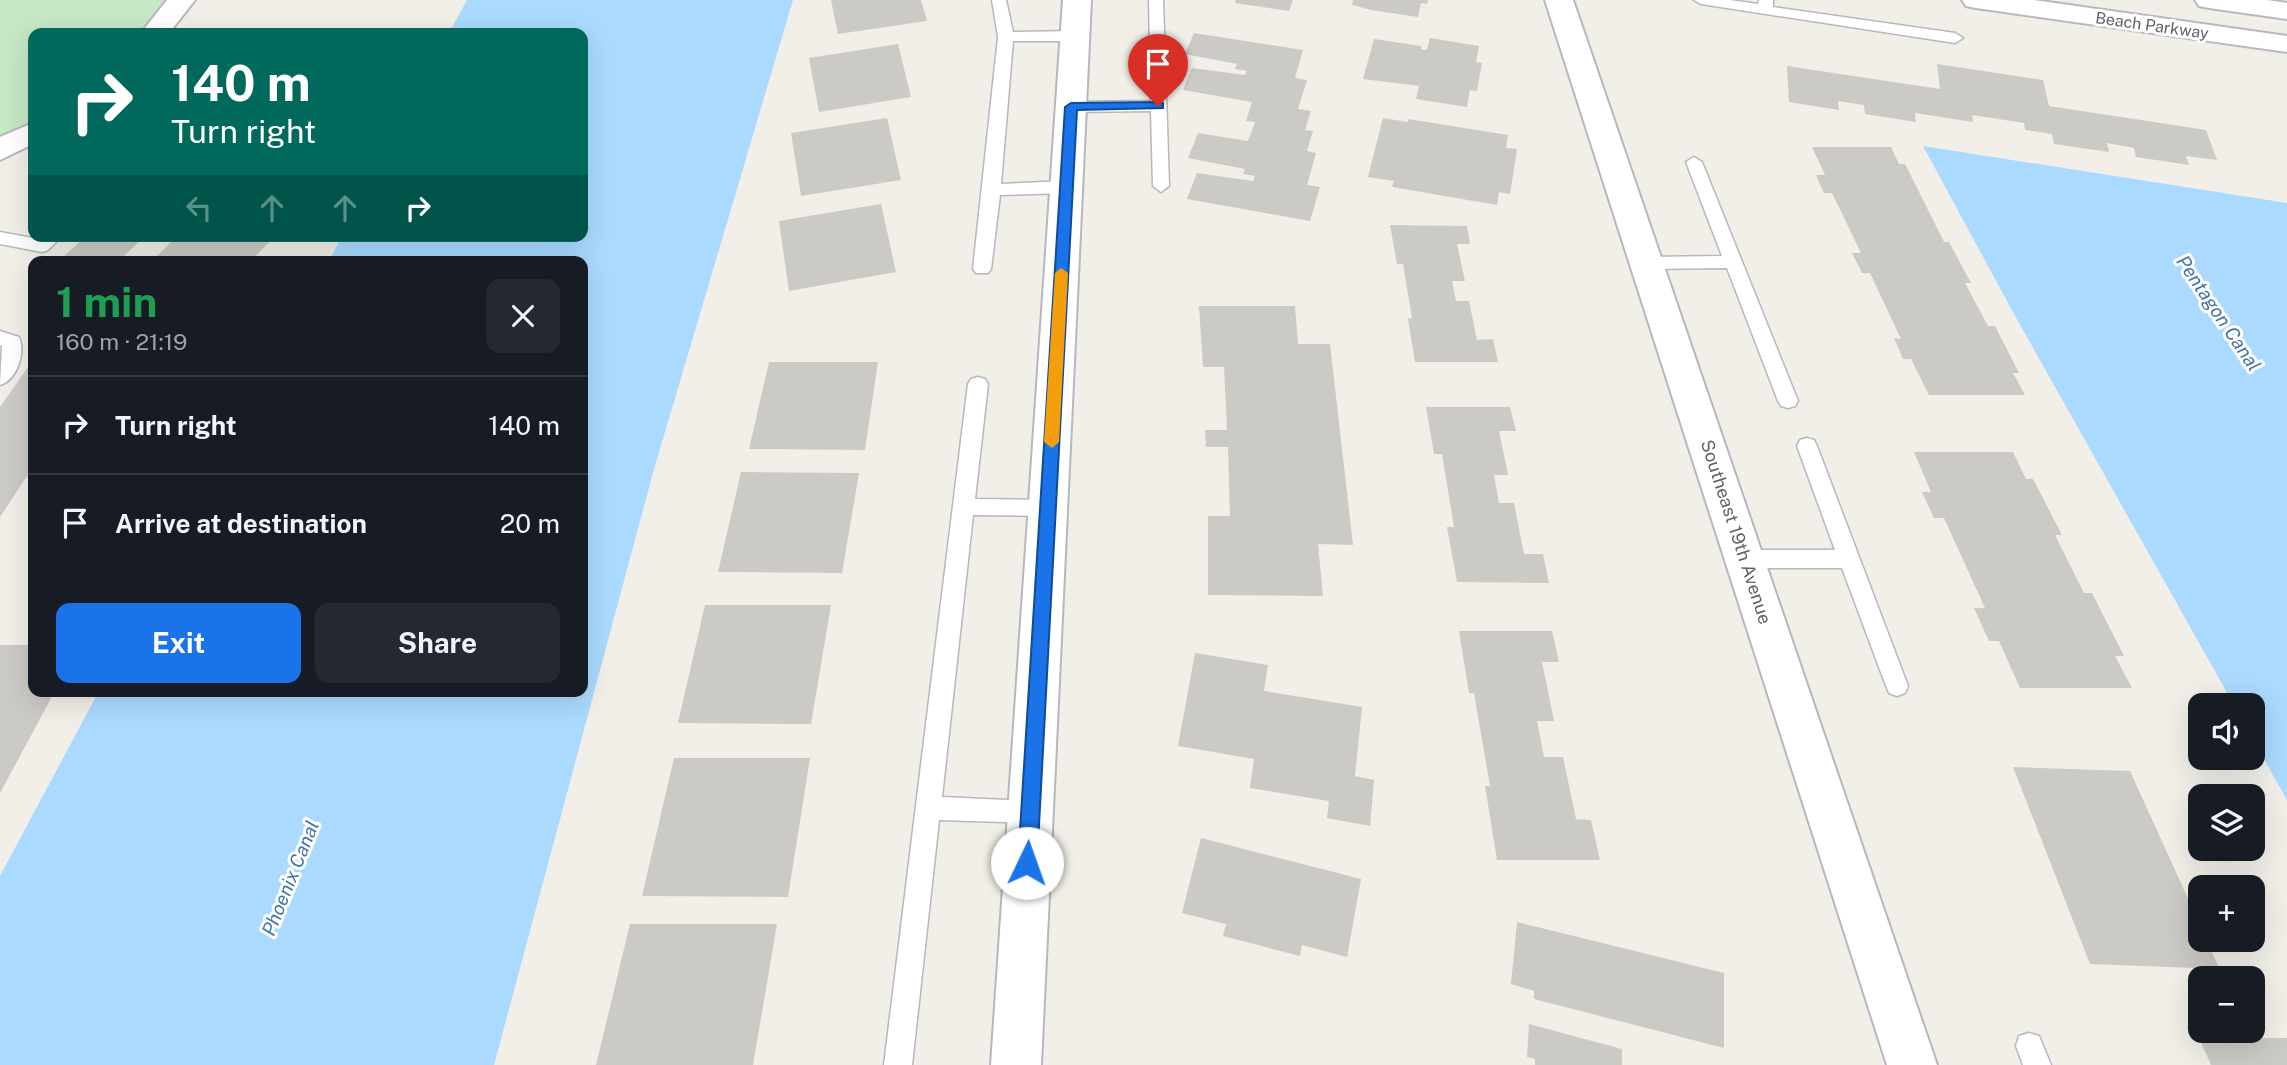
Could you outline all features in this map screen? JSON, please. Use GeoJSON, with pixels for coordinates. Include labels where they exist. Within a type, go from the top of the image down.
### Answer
{"type":"FeatureCollection","features":[{"type":"Feature","properties":{"kind":"street"},"geometry":{"type":"LineString","coordinates":[[159,28],[181,0]]}},
{"type":"Feature","properties":{"kind":"street","name":"Southeast 19th Avenue"},"geometry":{"type":"LineString","coordinates":[[1559,0],[1912,1065]]}},
{"type":"Feature","properties":{"kind":"street","name":"Beach Parkway"},"geometry":{"type":"LineString","coordinates":[[1976,0],[2287,44]]}},
{"type":"Feature","properties":{"kind":"street","name":"Beach Parkway"},"geometry":{"type":"LineString","coordinates":[[2209,0],[2287,11]]}},
{"type":"Feature","properties":{"kind":"street"},"geometry":{"type":"LineString","coordinates":[[1016,1065],[1076,18]]}},
{"type":"Feature","properties":{"kind":"street"},"geometry":{"type":"LineString","coordinates":[[0,150],[28,135]]}},
{"type":"Feature","properties":{"kind":"lane"},"geometry":{"type":"LineString","coordinates":[[982,269],[1006,37],[999,0]]}},
{"type":"Feature","properties":{"kind":"lane"},"geometry":{"type":"LineString","coordinates":[[1156,0],[1161,186]]}},
{"type":"Feature","properties":{"kind":"lane"},"geometry":{"type":"LineString","coordinates":[[1701,0],[1765,5],[1955,38]]}},
{"type":"Feature","properties":{"kind":"lane"},"geometry":{"type":"LineString","coordinates":[[1006,37],[1076,18]]}},
{"type":"Feature","properties":{"kind":"lane"},"geometry":{"type":"LineString","coordinates":[[1071,107],[1158,106]]}},
{"type":"Feature","properties":{"kind":"lane"},"geometry":{"type":"LineString","coordinates":[[1694,162],[1788,401]]}},
{"type":"Feature","properties":{"kind":"lane"},"geometry":{"type":"LineString","coordinates":[[992,190],[1066,187]]}},
{"type":"Feature","properties":{"kind":"lane"},"geometry":{"type":"LineString","coordinates":[[0,238],[42,246],[46,242]]}},
{"type":"Feature","properties":{"kind":"lane"},"geometry":{"type":"LineString","coordinates":[[1647,263],[1733,262]]}},
{"type":"Feature","properties":{"kind":"lane"},"geometry":{"type":"LineString","coordinates":[[0,338],[12,342],[10,364],[0,378]]}},
{"type":"Feature","properties":{"kind":"lane"},"geometry":{"type":"LineString","coordinates":[[898,1065],[978,384]]}},
{"type":"Feature","properties":{"kind":"lane"},"geometry":{"type":"LineString","coordinates":[[1807,446],[1897,686]]}},
{"type":"Feature","properties":{"kind":"lane"},"geometry":{"type":"LineString","coordinates":[[964,507],[1048,508]]}},
{"type":"Feature","properties":{"kind":"lane"},"geometry":{"type":"LineString","coordinates":[[1745,559],[1849,559]]}},
{"type":"Feature","properties":{"kind":"lane"},"geometry":{"type":"LineString","coordinates":[[928,808],[1030,812]]}},
{"type":"Feature","properties":{"kind":"green space"},"geometry":{"type":"Polygon","coordinates":[[[0,0],[181,0],[152,28],[28,28],[28,135],[0,150],[0,0]]]}},
{"type":"Feature","properties":{"kind":"water","name":"Phoenix Canal"},"geometry":{"type":"Polygon","coordinates":[[[467,0],[793,0],[654,469],[494,1065],[0,1065],[0,876],[96,697],[588,697],[588,256],[332,256],[339,242],[588,242],[588,28],[452,28],[467,0]]]}},
{"type":"Feature","properties":{"kind":"water","name":"Pentagon Canal"},"geometry":{"type":"Polygon","coordinates":[[[1923,146],[2287,203],[2287,800],[2265,761],[2265,693],[2227,693],[2014,314],[1923,146]]]}},
{"type":"Feature","properties":{"kind":"building"},"geometry":{"type":"Polygon","coordinates":[[[831,0],[921,0],[927,21],[838,34],[831,0]]]}},
{"type":"Feature","properties":{"kind":"building"},"geometry":{"type":"Polygon","coordinates":[[[1236,0],[1293,0],[1289,11],[1235,3],[1236,0]]]}},
{"type":"Feature","properties":{"kind":"building"},"geometry":{"type":"Polygon","coordinates":[[[1353,0],[1428,0],[1427,4],[1421,3],[1418,17],[1371,10],[1352,5],[1353,0]]]}},
{"type":"Feature","properties":{"kind":"building"},"geometry":{"type":"Polygon","coordinates":[[[1194,33],[1303,50],[1295,78],[1307,80],[1298,109],[1311,111],[1305,130],[1313,131],[1307,151],[1316,153],[1307,185],[1320,187],[1310,221],[1187,199],[1197,173],[1253,181],[1255,176],[1243,174],[1245,169],[1188,158],[1198,133],[1248,141],[1255,122],[1246,121],[1252,102],[1183,90],[1192,68],[1245,75],[1247,71],[1235,69],[1237,64],[1185,54],[1194,33]]]}},
{"type":"Feature","properties":{"kind":"building"},"geometry":{"type":"Polygon","coordinates":[[[1430,38],[1479,46],[1476,62],[1482,63],[1477,91],[1470,90],[1467,107],[1416,99],[1419,86],[1363,79],[1374,39],[1421,46],[1421,49],[1427,50],[1430,38]]]}},
{"type":"Feature","properties":{"kind":"building"},"geometry":{"type":"Polygon","coordinates":[[[898,44],[911,97],[819,112],[809,58],[898,44]]]}},
{"type":"Feature","properties":{"kind":"building"},"geometry":{"type":"Polygon","coordinates":[[[1937,64],[2043,80],[2049,106],[2206,130],[2217,160],[2186,156],[2189,165],[2136,157],[2134,148],[2107,143],[2109,152],[2054,144],[2052,134],[2025,130],[2024,123],[1972,115],[1973,122],[1915,113],[1916,122],[1865,114],[1864,105],[1838,101],[1839,110],[1789,102],[1787,66],[1940,89],[1937,64]]]}},
{"type":"Feature","properties":{"kind":"building"},"geometry":{"type":"Polygon","coordinates":[[[887,118],[901,180],[801,196],[791,133],[887,118]]]}},
{"type":"Feature","properties":{"kind":"building"},"geometry":{"type":"Polygon","coordinates":[[[1383,118],[1408,122],[1408,119],[1508,135],[1506,148],[1517,149],[1510,194],[1499,192],[1497,205],[1392,187],[1394,181],[1368,177],[1383,118]]]}},
{"type":"Feature","properties":{"kind":"building"},"geometry":{"type":"Polygon","coordinates":[[[1812,147],[1891,147],[1899,164],[1905,164],[1944,242],[1949,242],[1971,283],[1965,283],[1988,326],[1995,326],[2019,373],[2013,373],[2025,395],[1929,395],[1911,359],[1903,359],[1894,338],[1901,339],[1870,273],[1862,273],[1852,253],[1861,253],[1832,193],[1824,193],[1816,175],[1825,175],[1812,147]]]}},
{"type":"Feature","properties":{"kind":"building"},"geometry":{"type":"Polygon","coordinates":[[[881,204],[896,272],[789,291],[779,221],[881,204]]]}},
{"type":"Feature","properties":{"kind":"building"},"geometry":{"type":"Polygon","coordinates":[[[1390,225],[1467,226],[1470,244],[1457,244],[1465,281],[1452,281],[1456,301],[1469,301],[1477,340],[1493,339],[1498,362],[1415,362],[1408,319],[1412,318],[1403,264],[1397,264],[1390,225]]]}},
{"type":"Feature","properties":{"kind":"building"},"geometry":{"type":"Polygon","coordinates":[[[80,242],[139,242],[124,256],[64,256],[80,242]]]}},
{"type":"Feature","properties":{"kind":"building"},"geometry":{"type":"Polygon","coordinates":[[[171,242],[269,242],[256,256],[157,256],[171,242]]]}},
{"type":"Feature","properties":{"kind":"building"},"geometry":{"type":"Polygon","coordinates":[[[1199,306],[1295,306],[1298,344],[1330,344],[1353,545],[1318,544],[1323,596],[1208,595],[1208,516],[1230,516],[1228,447],[1206,447],[1205,430],[1227,430],[1224,367],[1203,367],[1199,306]]]}},
{"type":"Feature","properties":{"kind":"building"},"geometry":{"type":"Polygon","coordinates":[[[769,362],[878,362],[865,450],[749,449],[769,362]]]}},
{"type":"Feature","properties":{"kind":"building"},"geometry":{"type":"Polygon","coordinates":[[[28,367],[28,475],[0,517],[0,407],[28,367]]]}},
{"type":"Feature","properties":{"kind":"building"},"geometry":{"type":"Polygon","coordinates":[[[1426,407],[1510,407],[1516,431],[1499,431],[1508,475],[1494,475],[1499,503],[1514,503],[1524,554],[1543,554],[1549,583],[1457,582],[1447,527],[1454,527],[1442,454],[1434,454],[1426,407]]]}},
{"type":"Feature","properties":{"kind":"building"},"geometry":{"type":"Polygon","coordinates":[[[1914,452],[2013,452],[2026,479],[2033,479],[2062,535],[2055,535],[2084,593],[2092,593],[2124,656],[2115,656],[2132,688],[2020,688],[1999,641],[1989,641],[1974,608],[1985,608],[1944,518],[1934,518],[1922,492],[1931,492],[1914,452]]]}},
{"type":"Feature","properties":{"kind":"building"},"geometry":{"type":"Polygon","coordinates":[[[741,472],[859,473],[842,573],[718,572],[741,472]]]}},
{"type":"Feature","properties":{"kind":"building"},"geometry":{"type":"Polygon","coordinates":[[[705,605],[831,605],[811,724],[678,723],[705,605]]]}},
{"type":"Feature","properties":{"kind":"building"},"geometry":{"type":"Polygon","coordinates":[[[1459,631],[1552,631],[1559,662],[1542,662],[1554,721],[1537,721],[1544,757],[1563,757],[1576,819],[1591,820],[1600,860],[1497,860],[1485,786],[1490,786],[1474,693],[1469,693],[1459,631]]]}},
{"type":"Feature","properties":{"kind":"building"},"geometry":{"type":"Polygon","coordinates":[[[0,645],[28,645],[28,697],[52,697],[0,793],[0,645]]]}},
{"type":"Feature","properties":{"kind":"building"},"geometry":{"type":"Polygon","coordinates":[[[1195,653],[1268,665],[1264,691],[1362,707],[1355,776],[1374,780],[1370,826],[1327,818],[1329,801],[1250,788],[1254,759],[1178,746],[1195,653]]]}},
{"type":"Feature","properties":{"kind":"building"},"geometry":{"type":"Polygon","coordinates":[[[674,758],[810,758],[788,897],[642,896],[674,758]]]}},
{"type":"Feature","properties":{"kind":"building"},"geometry":{"type":"Polygon","coordinates":[[[2013,767],[2130,771],[2188,899],[2188,952],[2212,952],[2219,966],[2188,968],[2090,964],[2013,767]]]}},
{"type":"Feature","properties":{"kind":"building"},"geometry":{"type":"Polygon","coordinates":[[[1201,838],[1361,879],[1347,957],[1302,945],[1300,956],[1223,936],[1226,924],[1182,913],[1201,838]]]}},
{"type":"Feature","properties":{"kind":"building"},"geometry":{"type":"Polygon","coordinates":[[[1517,922],[1724,973],[1724,1048],[1534,999],[1534,991],[1511,984],[1517,922]]]}},
{"type":"Feature","properties":{"kind":"building"},"geometry":{"type":"Polygon","coordinates":[[[630,924],[777,924],[753,1065],[596,1065],[630,924]]]}},
{"type":"Feature","properties":{"kind":"building"},"geometry":{"type":"Polygon","coordinates":[[[1529,1024],[1622,1049],[1622,1065],[1535,1065],[1535,1059],[1527,1057],[1529,1024]]]}},
{"type":"Feature","properties":{"kind":"building"},"geometry":{"type":"Polygon","coordinates":[[[2265,1038],[2287,1038],[2287,1065],[2211,1065],[2201,1043],[2265,1043],[2265,1038]]]}},
{"type":"Feature","properties":{"kind":"slow traffic"},"geometry":{"type":"LineString","coordinates":[[1052,442],[1061,273]]}},
{"type":"Feature","properties":{"kind":"route"},"geometry":{"type":"LineString","coordinates":[[1027,863],[1071,107],[1158,106]]}}]}
